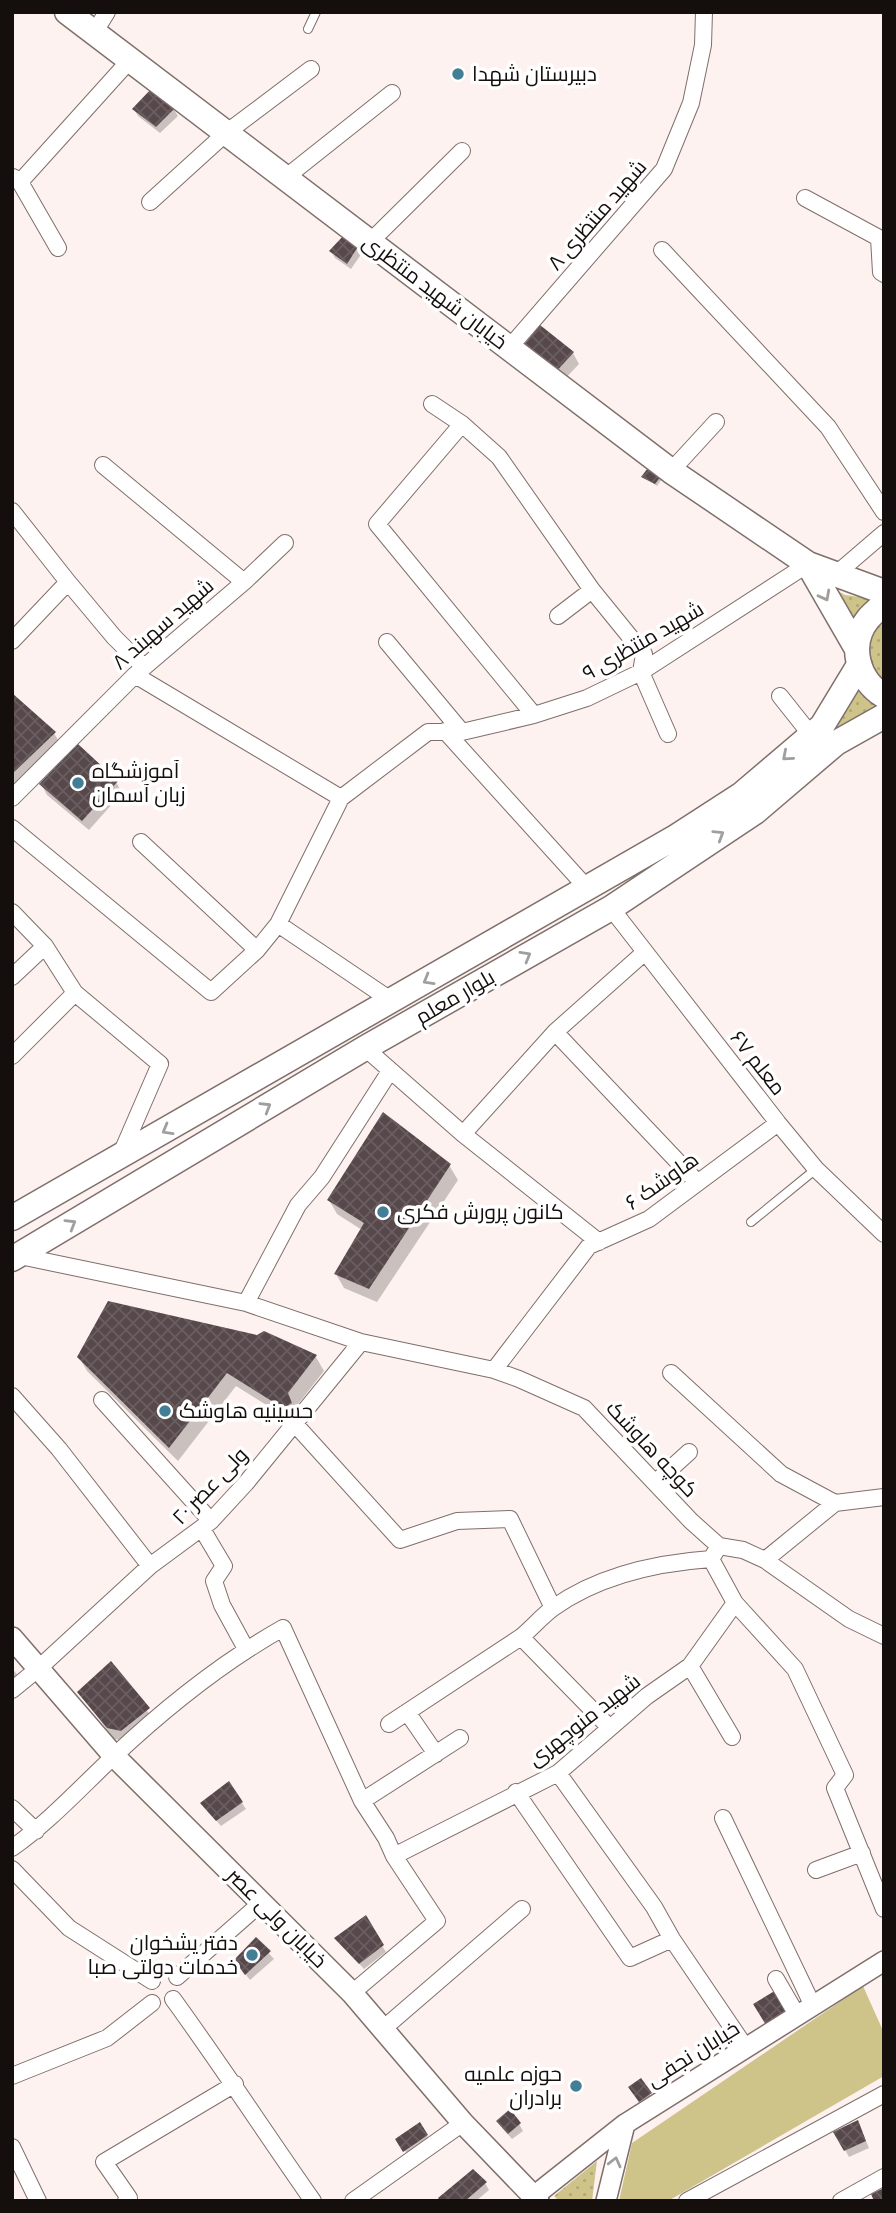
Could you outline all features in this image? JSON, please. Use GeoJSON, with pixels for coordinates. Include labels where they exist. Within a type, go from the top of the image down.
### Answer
{"type":"FeatureCollection","features":[{"type":"Feature","properties":{"kind":"main road","name":"خیابان شهید منتظری"},"geometry":{"type":"LineString","coordinates":[[67,12],[100,22],[130,60],[671,471],[808,564]]}},
{"type":"Feature","properties":{"kind":"main road"},"geometry":{"type":"LineString","coordinates":[[808,564],[884,592]]}},
{"type":"Feature","properties":{"kind":"main road"},"geometry":{"type":"LineString","coordinates":[[808,564],[858,657],[866,680],[884,696]]}},
{"type":"Feature","properties":{"kind":"main road","name":"بلوار معلم"},"geometry":{"type":"LineString","coordinates":[[12,1218],[674,838],[742,794],[821,726],[858,657],[860,633],[868,618],[884,603]]}},
{"type":"Feature","properties":{"kind":"main road","name":"بلوار معلم"},"geometry":{"type":"LineString","coordinates":[[16,1257],[365,1048],[611,908],[755,812],[836,743],[884,716]]}},
{"type":"Feature","properties":{"kind":"main road","name":"خیابان ولی عصر"},"geometry":{"type":"LineString","coordinates":[[12,1639],[114,1756],[352,1993],[463,2123],[533,2199]]}},
{"type":"Feature","properties":{"kind":"street","name":"شهید منتظری ۸"},"geometry":{"type":"LineString","coordinates":[[509,348],[664,169],[691,103],[704,45],[704,12]]}},
{"type":"Feature","properties":{"kind":"street"},"geometry":{"type":"LineString","coordinates":[[58,248],[16,179],[130,60]]}},
{"type":"Feature","properties":{"kind":"street"},"geometry":{"type":"LineString","coordinates":[[150,202],[226,133],[312,69]]}},
{"type":"Feature","properties":{"kind":"street"},"geometry":{"type":"LineString","coordinates":[[285,178],[392,93]]}},
{"type":"Feature","properties":{"kind":"street"},"geometry":{"type":"LineString","coordinates":[[370,242],[462,151]]}},
{"type":"Feature","properties":{"kind":"street"},"geometry":{"type":"LineString","coordinates":[[804,198],[879,237],[881,272],[884,274]]}},
{"type":"Feature","properties":{"kind":"street"},"geometry":{"type":"LineString","coordinates":[[662,250],[828,427],[884,512]]}},
{"type":"Feature","properties":{"kind":"street"},"geometry":{"type":"LineString","coordinates":[[432,404],[462,424],[499,457],[592,590],[644,654],[641,672],[668,734]]}},
{"type":"Feature","properties":{"kind":"street"},"geometry":{"type":"LineString","coordinates":[[671,471],[716,422]]}},
{"type":"Feature","properties":{"kind":"street"},"geometry":{"type":"LineString","coordinates":[[462,424],[377,524],[534,715]]}},
{"type":"Feature","properties":{"kind":"street","name":"شهید سهبند ۸"},"geometry":{"type":"LineString","coordinates":[[12,798],[140,671],[244,582],[103,465]]}},
{"type":"Feature","properties":{"kind":"street"},"geometry":{"type":"LineString","coordinates":[[12,511],[140,671],[341,797],[278,924],[257,950],[211,992],[12,828]]}},
{"type":"Feature","properties":{"kind":"street"},"geometry":{"type":"LineString","coordinates":[[835,575],[884,533]]}},
{"type":"Feature","properties":{"kind":"street"},"geometry":{"type":"LineString","coordinates":[[244,582],[285,544]]}},
{"type":"Feature","properties":{"kind":"street","name":"شهید منتظری ۹"},"geometry":{"type":"LineString","coordinates":[[341,797],[428,732],[454,732],[534,715],[587,698],[641,672],[808,564]]}},
{"type":"Feature","properties":{"kind":"street"},"geometry":{"type":"LineString","coordinates":[[12,642],[68,582]]}},
{"type":"Feature","properties":{"kind":"street"},"geometry":{"type":"LineString","coordinates":[[558,616],[592,590]]}},
{"type":"Feature","properties":{"kind":"street"},"geometry":{"type":"LineString","coordinates":[[387,642],[454,732],[587,888]]}},
{"type":"Feature","properties":{"kind":"street"},"geometry":{"type":"LineString","coordinates":[[780,696],[811,735]]}},
{"type":"Feature","properties":{"kind":"street"},"geometry":{"type":"LineString","coordinates":[[141,842],[257,950]]}},
{"type":"Feature","properties":{"kind":"street","name":"معلم ۶۷"},"geometry":{"type":"LineString","coordinates":[[611,908],[778,1124],[816,1169],[884,1234]]}},
{"type":"Feature","properties":{"kind":"street"},"geometry":{"type":"LineString","coordinates":[[12,912],[45,946],[75,993],[160,1063],[120,1157]]}},
{"type":"Feature","properties":{"kind":"street"},"geometry":{"type":"LineString","coordinates":[[278,924],[392,1000]]}},
{"type":"Feature","properties":{"kind":"street"},"geometry":{"type":"LineString","coordinates":[[12,977],[45,946]]}},
{"type":"Feature","properties":{"kind":"street"},"geometry":{"type":"LineString","coordinates":[[463,1134],[555,1032],[645,952]]}},
{"type":"Feature","properties":{"kind":"street"},"geometry":{"type":"LineString","coordinates":[[12,1056],[75,993]]}},
{"type":"Feature","properties":{"kind":"street"},"geometry":{"type":"LineString","coordinates":[[555,1032],[697,1182]]}},
{"type":"Feature","properties":{"kind":"street"},"geometry":{"type":"LineString","coordinates":[[365,1048],[463,1134],[599,1242]]}},
{"type":"Feature","properties":{"kind":"street"},"geometry":{"type":"LineString","coordinates":[[246,1303],[298,1205],[322,1177],[390,1071]]}},
{"type":"Feature","properties":{"kind":"street","name":"هاوشک ۶"},"geometry":{"type":"LineString","coordinates":[[494,1370],[589,1246],[649,1219],[778,1124]]}},
{"type":"Feature","properties":{"kind":"street","name":"کوچه هاوشک"},"geometry":{"type":"LineString","coordinates":[[16,1257],[246,1303],[361,1342],[494,1370],[584,1408],[656,1482],[715,1552],[743,1550],[765,1560],[849,1619],[884,1636]]}},
{"type":"Feature","properties":{"kind":"street","name":"ولی عصر ۲۰"},"geometry":{"type":"LineString","coordinates":[[12,1690],[150,1566],[207,1525],[246,1483],[361,1342]]}},
{"type":"Feature","properties":{"kind":"street"},"geometry":{"type":"LineString","coordinates":[[671,1373],[781,1474],[835,1503]]}},
{"type":"Feature","properties":{"kind":"street"},"geometry":{"type":"LineString","coordinates":[[12,1396],[59,1449],[150,1566]]}},
{"type":"Feature","properties":{"kind":"street"},"geometry":{"type":"LineString","coordinates":[[102,1400],[207,1525],[224,1566],[214,1581],[222,1605],[246,1649]]}},
{"type":"Feature","properties":{"kind":"street"},"geometry":{"type":"LineString","coordinates":[[294,1423],[400,1540],[457,1521],[510,1519],[553,1608]]}},
{"type":"Feature","properties":{"kind":"street"},"geometry":{"type":"LineString","coordinates":[[656,1482],[689,1452]]}},
{"type":"Feature","properties":{"kind":"street"},"geometry":{"type":"LineString","coordinates":[[765,1560],[835,1503],[884,1497]]}},
{"type":"Feature","properties":{"kind":"street"},"geometry":{"type":"LineString","coordinates":[[388,1724],[521,1637],[553,1608],[606,1578],[715,1552],[735,1603],[795,1669],[845,1775],[835,1788],[884,1909]]}},
{"type":"Feature","properties":{"kind":"street","name":"شهید منوچهری"},"geometry":{"type":"LineString","coordinates":[[394,1856],[558,1773],[647,1696],[690,1666],[735,1603]]}},
{"type":"Feature","properties":{"kind":"street"},"geometry":{"type":"LineString","coordinates":[[12,1848],[36,1831],[114,1756],[195,1687],[246,1649],[283,1628],[362,1801],[386,1838],[394,1856],[437,1920],[352,1993]]}},
{"type":"Feature","properties":{"kind":"street"},"geometry":{"type":"LineString","coordinates":[[521,1637],[610,1727]]}},
{"type":"Feature","properties":{"kind":"street"},"geometry":{"type":"LineString","coordinates":[[690,1666],[732,1737]]}},
{"type":"Feature","properties":{"kind":"street"},"geometry":{"type":"LineString","coordinates":[[407,1712],[436,1754]]}},
{"type":"Feature","properties":{"kind":"street"},"geometry":{"type":"LineString","coordinates":[[362,1801],[460,1738]]}},
{"type":"Feature","properties":{"kind":"street"},"geometry":{"type":"LineString","coordinates":[[558,1773],[654,1907],[746,2048]]}},
{"type":"Feature","properties":{"kind":"street"},"geometry":{"type":"LineString","coordinates":[[516,1792],[631,1958],[673,1938]]}},
{"type":"Feature","properties":{"kind":"street"},"geometry":{"type":"LineString","coordinates":[[12,1808],[36,1831]]}},
{"type":"Feature","properties":{"kind":"street"},"geometry":{"type":"LineString","coordinates":[[723,1818],[805,2009]]}},
{"type":"Feature","properties":{"kind":"street"},"geometry":{"type":"LineString","coordinates":[[816,1870],[862,1853]]}},
{"type":"Feature","properties":{"kind":"street"},"geometry":{"type":"LineString","coordinates":[[12,1869],[69,1928],[152,1981]]}},
{"type":"Feature","properties":{"kind":"street"},"geometry":{"type":"LineString","coordinates":[[177,1977],[261,1903]]}},
{"type":"Feature","properties":{"kind":"street"},"geometry":{"type":"LineString","coordinates":[[384,2028],[522,1909]]}},
{"type":"Feature","properties":{"kind":"street","name":"خیابان نجفی"},"geometry":{"type":"LineString","coordinates":[[533,2199],[625,2123],[805,2009],[882,1967]]}},
{"type":"Feature","properties":{"kind":"street"},"geometry":{"type":"LineString","coordinates":[[776,1979],[805,2009]]}},
{"type":"Feature","properties":{"kind":"street"},"geometry":{"type":"LineString","coordinates":[[173,1999],[235,2084],[264,2132],[313,2201]]}},
{"type":"Feature","properties":{"kind":"street"},"geometry":{"type":"LineString","coordinates":[[12,2076],[107,2038],[152,2003]]}},
{"type":"Feature","properties":{"kind":"street"},"geometry":{"type":"LineString","coordinates":[[126,2201],[129,2198],[104,2162],[235,2084]]}},
{"type":"Feature","properties":{"kind":"street"},"geometry":{"type":"LineString","coordinates":[[687,2201],[884,2094]]}},
{"type":"Feature","properties":{"kind":"street"},"geometry":{"type":"LineString","coordinates":[[353,2201],[463,2123]]}},
{"type":"Feature","properties":{"kind":"street"},"geometry":{"type":"LineString","coordinates":[[606,2201],[625,2123]]}},
{"type":"Feature","properties":{"kind":"street"},"geometry":{"type":"LineString","coordinates":[[12,2147],[17,2167],[38,2201]]}},
{"type":"Feature","properties":{"kind":"street"},"geometry":{"type":"LineString","coordinates":[[841,2201],[884,2177]]}},
{"type":"Feature","properties":{"kind":"lane"},"geometry":{"type":"LineString","coordinates":[[308,29],[316,12]]}},
{"type":"Feature","properties":{"kind":"lane"},"geometry":{"type":"LineString","coordinates":[[751,1222],[816,1169]]}},
{"type":"Feature","properties":{"kind":"shaded area"},"geometry":{"type":"Polygon","coordinates":[[[807,574],[845,595],[884,600],[858,631],[807,574]]]}},
{"type":"Feature","properties":{"kind":"shaded area"},"geometry":{"type":"Polygon","coordinates":[[[872,618],[884,626],[884,694],[858,648],[872,618]]]}},
{"type":"Feature","properties":{"kind":"shaded area"},"geometry":{"type":"Polygon","coordinates":[[[859,668],[884,714],[835,742],[823,727],[859,668]]]}},
{"type":"Feature","properties":{"kind":"shaded area"},"geometry":{"type":"Polygon","coordinates":[[[863,1986],[884,2033],[884,2076],[668,2201],[619,2201],[632,2143],[863,1986]]]}},
{"type":"Feature","properties":{"kind":"shaded area"},"geometry":{"type":"Polygon","coordinates":[[[597,2161],[592,2201],[559,2201],[554,2196],[597,2161]]]}},
{"type":"Feature","properties":{"kind":"building"},"geometry":{"type":"Polygon","coordinates":[[[152,88],[175,108],[156,127],[132,109],[152,88]]]}},
{"type":"Feature","properties":{"kind":"building"},"geometry":{"type":"Polygon","coordinates":[[[345,234],[359,245],[347,264],[329,251],[345,234]]]}},
{"type":"Feature","properties":{"kind":"building"},"geometry":{"type":"Polygon","coordinates":[[[540,325],[574,352],[554,374],[522,347],[540,325]]]}},
{"type":"Feature","properties":{"kind":"building"},"geometry":{"type":"Polygon","coordinates":[[[651,464],[664,472],[655,484],[641,477],[651,464]]]}},
{"type":"Feature","properties":{"kind":"building"},"geometry":{"type":"Polygon","coordinates":[[[12,693],[56,732],[12,774],[12,693]]]}},
{"type":"Feature","properties":{"kind":"building","name":"آموزشگاه زبان آسمان"},"geometry":{"type":"Polygon","coordinates":[[[78,744],[118,781],[82,821],[39,784],[78,744]]]}},
{"type":"Feature","properties":{"kind":"building","name":"کانون پرورش فکری"},"geometry":{"type":"Polygon","coordinates":[[[383,1112],[451,1164],[369,1289],[334,1274],[364,1223],[327,1200],[383,1112]]]}},
{"type":"Feature","properties":{"kind":"building","name":"حسینیه هاوشک"},"geometry":{"type":"Polygon","coordinates":[[[108,1301],[257,1335],[264,1331],[317,1355],[288,1393],[292,1403],[283,1408],[227,1373],[169,1448],[77,1357],[108,1301]]]}},
{"type":"Feature","properties":{"kind":"building"},"geometry":{"type":"Polygon","coordinates":[[[111,1661],[150,1708],[121,1731],[107,1728],[77,1692],[111,1661]]]}},
{"type":"Feature","properties":{"kind":"building"},"geometry":{"type":"Polygon","coordinates":[[[229,1781],[243,1802],[216,1821],[200,1803],[229,1781]]]}},
{"type":"Feature","properties":{"kind":"building"},"geometry":{"type":"Polygon","coordinates":[[[366,1915],[384,1945],[359,1964],[334,1938],[366,1915]]]}},
{"type":"Feature","properties":{"kind":"building","name":"دفتر یشخوان خدمات دولتی صبا"},"geometry":{"type":"Polygon","coordinates":[[[256,1937],[271,1951],[245,1975],[234,1960],[256,1937]]]}},
{"type":"Feature","properties":{"kind":"building"},"geometry":{"type":"Polygon","coordinates":[[[778,1989],[790,2011],[766,2025],[753,2004],[778,1989]]]}},
{"type":"Feature","properties":{"kind":"building"},"geometry":{"type":"Polygon","coordinates":[[[641,2078],[652,2093],[639,2102],[628,2087],[641,2078]]]}},
{"type":"Feature","properties":{"kind":"building"},"geometry":{"type":"Polygon","coordinates":[[[510,2109],[521,2123],[508,2134],[496,2121],[510,2109]]]}},
{"type":"Feature","properties":{"kind":"building"},"geometry":{"type":"Polygon","coordinates":[[[858,2120],[866,2141],[844,2151],[833,2132],[858,2120]]]}},
{"type":"Feature","properties":{"kind":"building"},"geometry":{"type":"Polygon","coordinates":[[[420,2122],[428,2135],[403,2152],[395,2139],[420,2122]]]}},
{"type":"Feature","properties":{"kind":"building"},"geometry":{"type":"Polygon","coordinates":[[[473,2169],[487,2182],[465,2201],[440,2201],[438,2198],[473,2169]]]}},
{"type":"Feature","properties":{"kind":"building"},"geometry":{"type":"Polygon","coordinates":[[[884,2188],[884,2201],[874,2201],[871,2194],[884,2188]]]}},
{"type":"Feature","properties":{"kind":"place","name":"دبیرستان شهدا"},"geometry":{"type":"Point","coordinates":[458,74]}},
{"type":"Feature","properties":{"kind":"place","name":"آموزشگاه زبان آسمان"},"geometry":{"type":"Point","coordinates":[78,783]}},
{"type":"Feature","properties":{"kind":"place","name":"کانون پرورش فکری"},"geometry":{"type":"Point","coordinates":[383,1212]}},
{"type":"Feature","properties":{"kind":"place","name":"حسینیه هاوشک"},"geometry":{"type":"Point","coordinates":[165,1411]}},
{"type":"Feature","properties":{"kind":"place","name":"دفتر یشخوان خدمات دولتی صبا"},"geometry":{"type":"Point","coordinates":[252,1955]}},
{"type":"Feature","properties":{"kind":"place","name":"حوزه علمیه برادران"},"geometry":{"type":"Point","coordinates":[576,2086]}}]}
